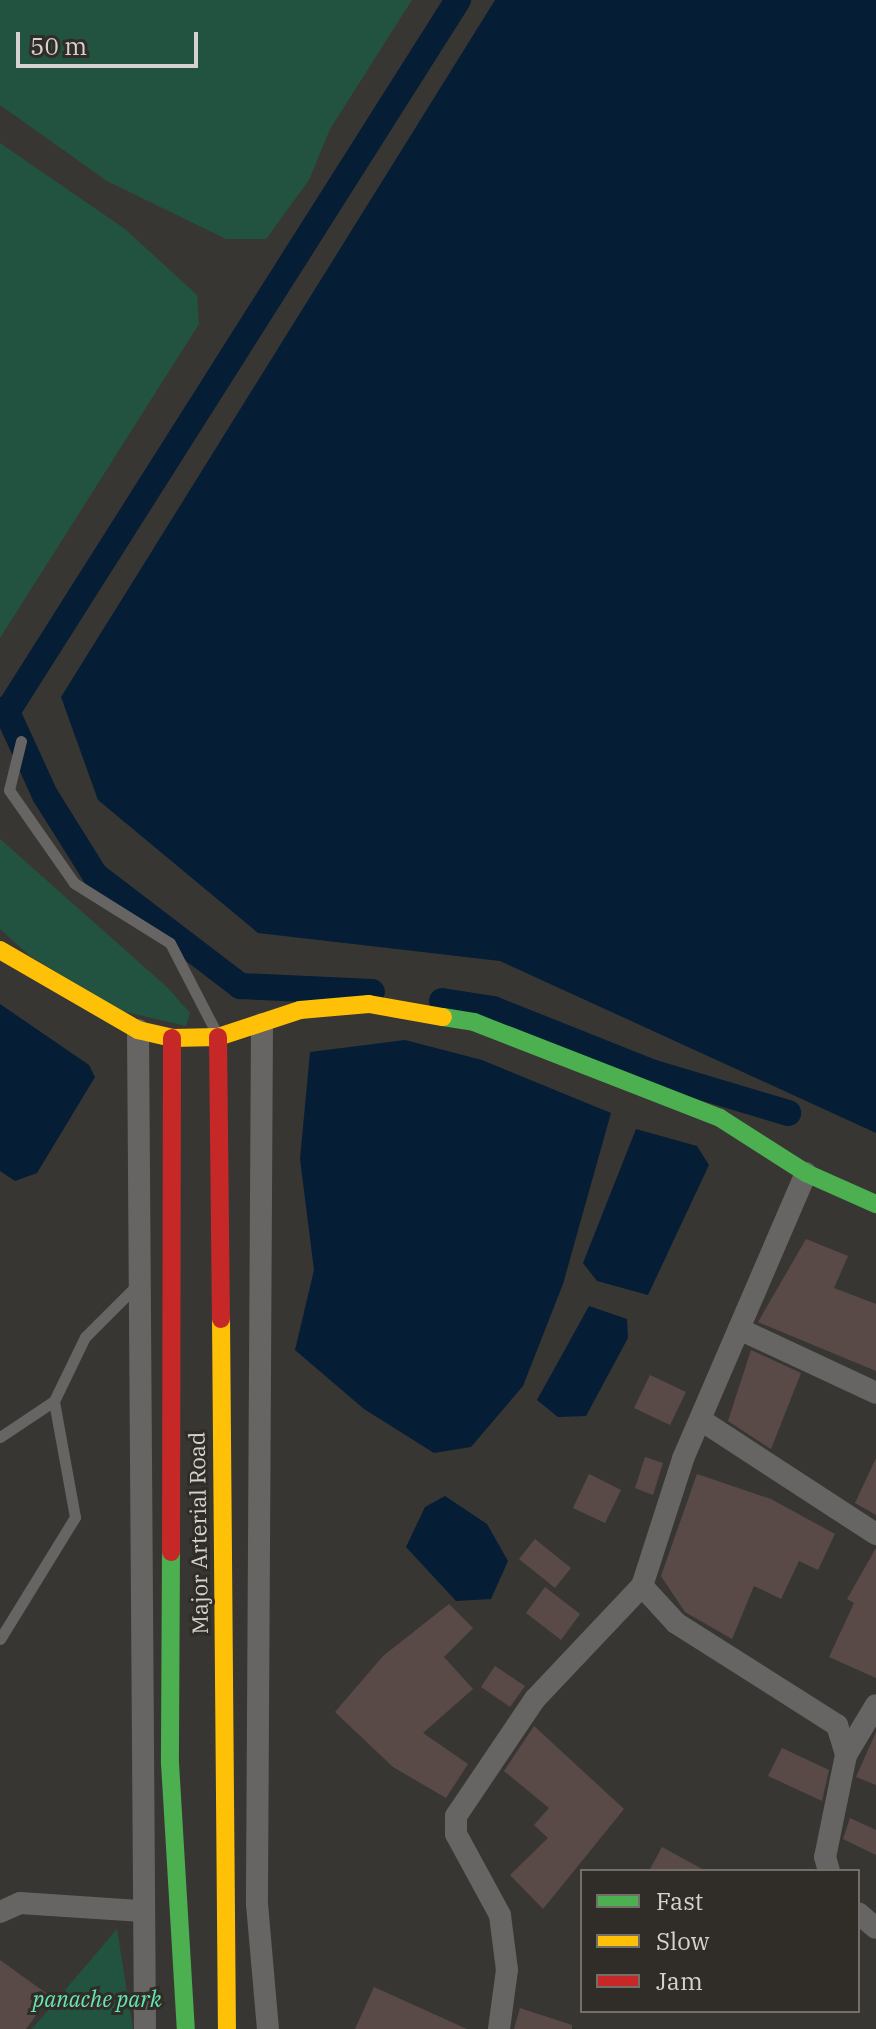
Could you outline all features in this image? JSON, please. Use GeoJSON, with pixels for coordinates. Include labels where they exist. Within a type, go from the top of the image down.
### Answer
{"type":"FeatureCollection","features":[{"type":"Feature","properties":{"kind":"street"},"geometry":{"type":"LineString","coordinates":[[0,950],[138,1030],[172,1038],[218,1037],[300,1010],[369,1004],[474,1022],[720,1118],[806,1173],[876,1204]]}},
{"type":"Feature","properties":{"kind":"street"},"geometry":{"type":"LineString","coordinates":[[262,1024],[257,1904],[268,2029]]}},
{"type":"Feature","properties":{"kind":"street"},"geometry":{"type":"LineString","coordinates":[[138,1030],[139,1911],[145,2029]]}},
{"type":"Feature","properties":{"kind":"street","name":"Major Arterial Road"},"geometry":{"type":"LineString","coordinates":[[218,1037],[227,2029]]}},
{"type":"Feature","properties":{"kind":"street","name":"Major Arterial Road"},"geometry":{"type":"LineString","coordinates":[[172,1038],[170,1763],[186,2029]]}},
{"type":"Feature","properties":{"kind":"street"},"geometry":{"type":"LineString","coordinates":[[499,2029],[507,1970],[500,1915],[456,1834],[456,1816],[535,1699],[642,1586],[701,1420],[806,1173]]}},
{"type":"Feature","properties":{"kind":"street"},"geometry":{"type":"LineString","coordinates":[[739,1329],[876,1393]]}},
{"type":"Feature","properties":{"kind":"street"},"geometry":{"type":"LineString","coordinates":[[701,1420],[876,1534]]}},
{"type":"Feature","properties":{"kind":"street"},"geometry":{"type":"LineString","coordinates":[[642,1586],[676,1623],[837,1725],[846,1755]]}},
{"type":"Feature","properties":{"kind":"street"},"geometry":{"type":"LineString","coordinates":[[828,1869],[825,1857],[846,1755],[876,1705]]}},
{"type":"Feature","properties":{"kind":"street"},"geometry":{"type":"LineString","coordinates":[[0,1912],[20,1903],[139,1911]]}},
{"type":"Feature","properties":{"kind":"street"},"geometry":{"type":"LineString","coordinates":[[860,1915],[876,1928]]}},
{"type":"Feature","properties":{"kind":"lane"},"geometry":{"type":"LineString","coordinates":[[21,741],[9,790],[74,883],[170,943],[218,1037]]}},
{"type":"Feature","properties":{"kind":"lane"},"geometry":{"type":"LineString","coordinates":[[0,1437],[54,1401],[85,1337],[136,1286]]}},
{"type":"Feature","properties":{"kind":"lane"},"geometry":{"type":"LineString","coordinates":[[0,1639],[75,1517],[54,1401]]}},
{"type":"Feature","properties":{"kind":"green space"},"geometry":{"type":"Polygon","coordinates":[[[0,0],[412,0],[330,129],[309,180],[266,239],[226,239],[107,181],[0,105],[0,0]]]}},
{"type":"Feature","properties":{"kind":"green space"},"geometry":{"type":"Polygon","coordinates":[[[0,143],[125,229],[197,295],[199,324],[0,638],[0,143]]]}},
{"type":"Feature","properties":{"kind":"green space"},"geometry":{"type":"Polygon","coordinates":[[[0,839],[168,988],[190,1013],[186,1026],[122,1011],[30,956],[0,929],[0,839]]]}},
{"type":"Feature","properties":{"kind":"green space","name":"panache park"},"geometry":{"type":"Polygon","coordinates":[[[117,1929],[133,2029],[32,2029],[117,1929]]]}},
{"type":"Feature","properties":{"kind":"water"},"geometry":{"type":"Polygon","coordinates":[[[495,0],[876,0],[876,1133],[500,961],[258,933],[98,800],[61,697],[495,0]]]}},
{"type":"Feature","properties":{"kind":"water"},"geometry":{"type":"Polygon","coordinates":[[[0,1004],[89,1065],[95,1077],[37,1173],[15,1181],[0,1171],[0,1004]]]}},
{"type":"Feature","properties":{"kind":"water"},"geometry":{"type":"Polygon","coordinates":[[[405,1040],[482,1060],[611,1113],[563,1284],[523,1386],[471,1447],[434,1453],[364,1409],[295,1350],[314,1270],[300,1159],[310,1052],[405,1040]]]}},
{"type":"Feature","properties":{"kind":"water"},"geometry":{"type":"Polygon","coordinates":[[[636,1129],[697,1146],[709,1165],[648,1295],[597,1281],[583,1263],[636,1129]]]}},
{"type":"Feature","properties":{"kind":"water"},"geometry":{"type":"Polygon","coordinates":[[[589,1306],[627,1319],[628,1338],[586,1416],[558,1417],[537,1400],[589,1306]]]}},
{"type":"Feature","properties":{"kind":"water"},"geometry":{"type":"Polygon","coordinates":[[[445,1496],[487,1524],[508,1561],[491,1599],[456,1601],[406,1547],[425,1507],[445,1496]]]}},
{"type":"Feature","properties":{"kind":"building"},"geometry":{"type":"Polygon","coordinates":[[[806,1239],[848,1256],[834,1288],[876,1304],[876,1371],[758,1322],[806,1239]]]}},
{"type":"Feature","properties":{"kind":"building"},"geometry":{"type":"Polygon","coordinates":[[[751,1350],[801,1373],[771,1449],[728,1421],[751,1350]]]}},
{"type":"Feature","properties":{"kind":"building"},"geometry":{"type":"Polygon","coordinates":[[[650,1375],[686,1392],[670,1425],[634,1408],[650,1375]]]}},
{"type":"Feature","properties":{"kind":"building"},"geometry":{"type":"Polygon","coordinates":[[[645,1457],[663,1463],[653,1495],[635,1488],[645,1457]]]}},
{"type":"Feature","properties":{"kind":"building"},"geometry":{"type":"Polygon","coordinates":[[[876,1458],[876,1515],[855,1503],[876,1458]]]}},
{"type":"Feature","properties":{"kind":"building"},"geometry":{"type":"Polygon","coordinates":[[[589,1474],[621,1490],[605,1523],[573,1508],[589,1474]]]}},
{"type":"Feature","properties":{"kind":"building"},"geometry":{"type":"Polygon","coordinates":[[[697,1474],[771,1499],[835,1534],[818,1570],[799,1561],[781,1599],[754,1586],[732,1639],[685,1612],[661,1576],[697,1474]]]}},
{"type":"Feature","properties":{"kind":"building"},"geometry":{"type":"Polygon","coordinates":[[[535,1539],[571,1568],[555,1588],[519,1559],[535,1539]]]}},
{"type":"Feature","properties":{"kind":"building"},"geometry":{"type":"Polygon","coordinates":[[[876,1548],[876,1678],[829,1657],[854,1603],[847,1599],[876,1548]]]}},
{"type":"Feature","properties":{"kind":"building"},"geometry":{"type":"Polygon","coordinates":[[[545,1587],[580,1614],[561,1640],[526,1613],[545,1587]]]}},
{"type":"Feature","properties":{"kind":"building"},"geometry":{"type":"Polygon","coordinates":[[[449,1604],[473,1628],[444,1657],[473,1689],[423,1733],[468,1764],[446,1798],[393,1767],[335,1712],[383,1656],[449,1604]]]}},
{"type":"Feature","properties":{"kind":"building"},"geometry":{"type":"Polygon","coordinates":[[[495,1666],[525,1686],[510,1707],[481,1687],[495,1666]]]}},
{"type":"Feature","properties":{"kind":"building"},"geometry":{"type":"Polygon","coordinates":[[[534,1726],[624,1809],[543,1909],[510,1875],[548,1838],[534,1825],[549,1808],[504,1771],[534,1726]]]}},
{"type":"Feature","properties":{"kind":"building"},"geometry":{"type":"Polygon","coordinates":[[[876,1732],[876,1785],[856,1777],[876,1732]]]}},
{"type":"Feature","properties":{"kind":"building"},"geometry":{"type":"Polygon","coordinates":[[[782,1748],[829,1770],[822,1801],[768,1776],[782,1748]]]}},
{"type":"Feature","properties":{"kind":"building"},"geometry":{"type":"Polygon","coordinates":[[[850,1818],[876,1830],[876,1855],[843,1839],[850,1818]]]}},
{"type":"Feature","properties":{"kind":"building"},"geometry":{"type":"Polygon","coordinates":[[[662,1847],[702,1869],[650,1869],[662,1847]]]}},
{"type":"Feature","properties":{"kind":"building"},"geometry":{"type":"Polygon","coordinates":[[[0,1960],[50,1996],[26,2029],[0,2029],[0,1960]]]}},
{"type":"Feature","properties":{"kind":"building"},"geometry":{"type":"Polygon","coordinates":[[[374,1987],[467,2029],[355,2029],[374,1987]]]}},
{"type":"Feature","properties":{"kind":"building"},"geometry":{"type":"Polygon","coordinates":[[[520,2008],[572,2025],[572,2029],[514,2029],[520,2008]]]}},
{"type":"Feature","properties":{"kind":"waterway"},"geometry":{"type":"LineString","coordinates":[[0,710],[7,712],[458,0]]}},
{"type":"Feature","properties":{"kind":"waterway"},"geometry":{"type":"LineString","coordinates":[[7,712],[45,795],[95,875],[240,986],[372,992]]}},
{"type":"Feature","properties":{"kind":"waterway"},"geometry":{"type":"LineString","coordinates":[[442,1001],[493,1009],[654,1073],[788,1113]]}},
{"type":"Feature","properties":{"kind":"traffic: fast"},"geometry":{"type":"LineString","coordinates":[[443,1017],[474,1022],[720,1118],[806,1173],[876,1204]]}},
{"type":"Feature","properties":{"kind":"traffic: fast"},"geometry":{"type":"LineString","coordinates":[[171,1552],[170,1763],[186,2029]]}},
{"type":"Feature","properties":{"kind":"traffic: slow"},"geometry":{"type":"LineString","coordinates":[[0,950],[138,1030],[172,1038],[218,1037],[300,1010],[369,1004],[443,1017]]}},
{"type":"Feature","properties":{"kind":"traffic: slow"},"geometry":{"type":"LineString","coordinates":[[221,1319],[227,2029]]}},
{"type":"Feature","properties":{"kind":"traffic: jam"},"geometry":{"type":"LineString","coordinates":[[218,1037],[221,1319]]}},
{"type":"Feature","properties":{"kind":"traffic: jam"},"geometry":{"type":"LineString","coordinates":[[171,1552],[172,1038]]}}]}
